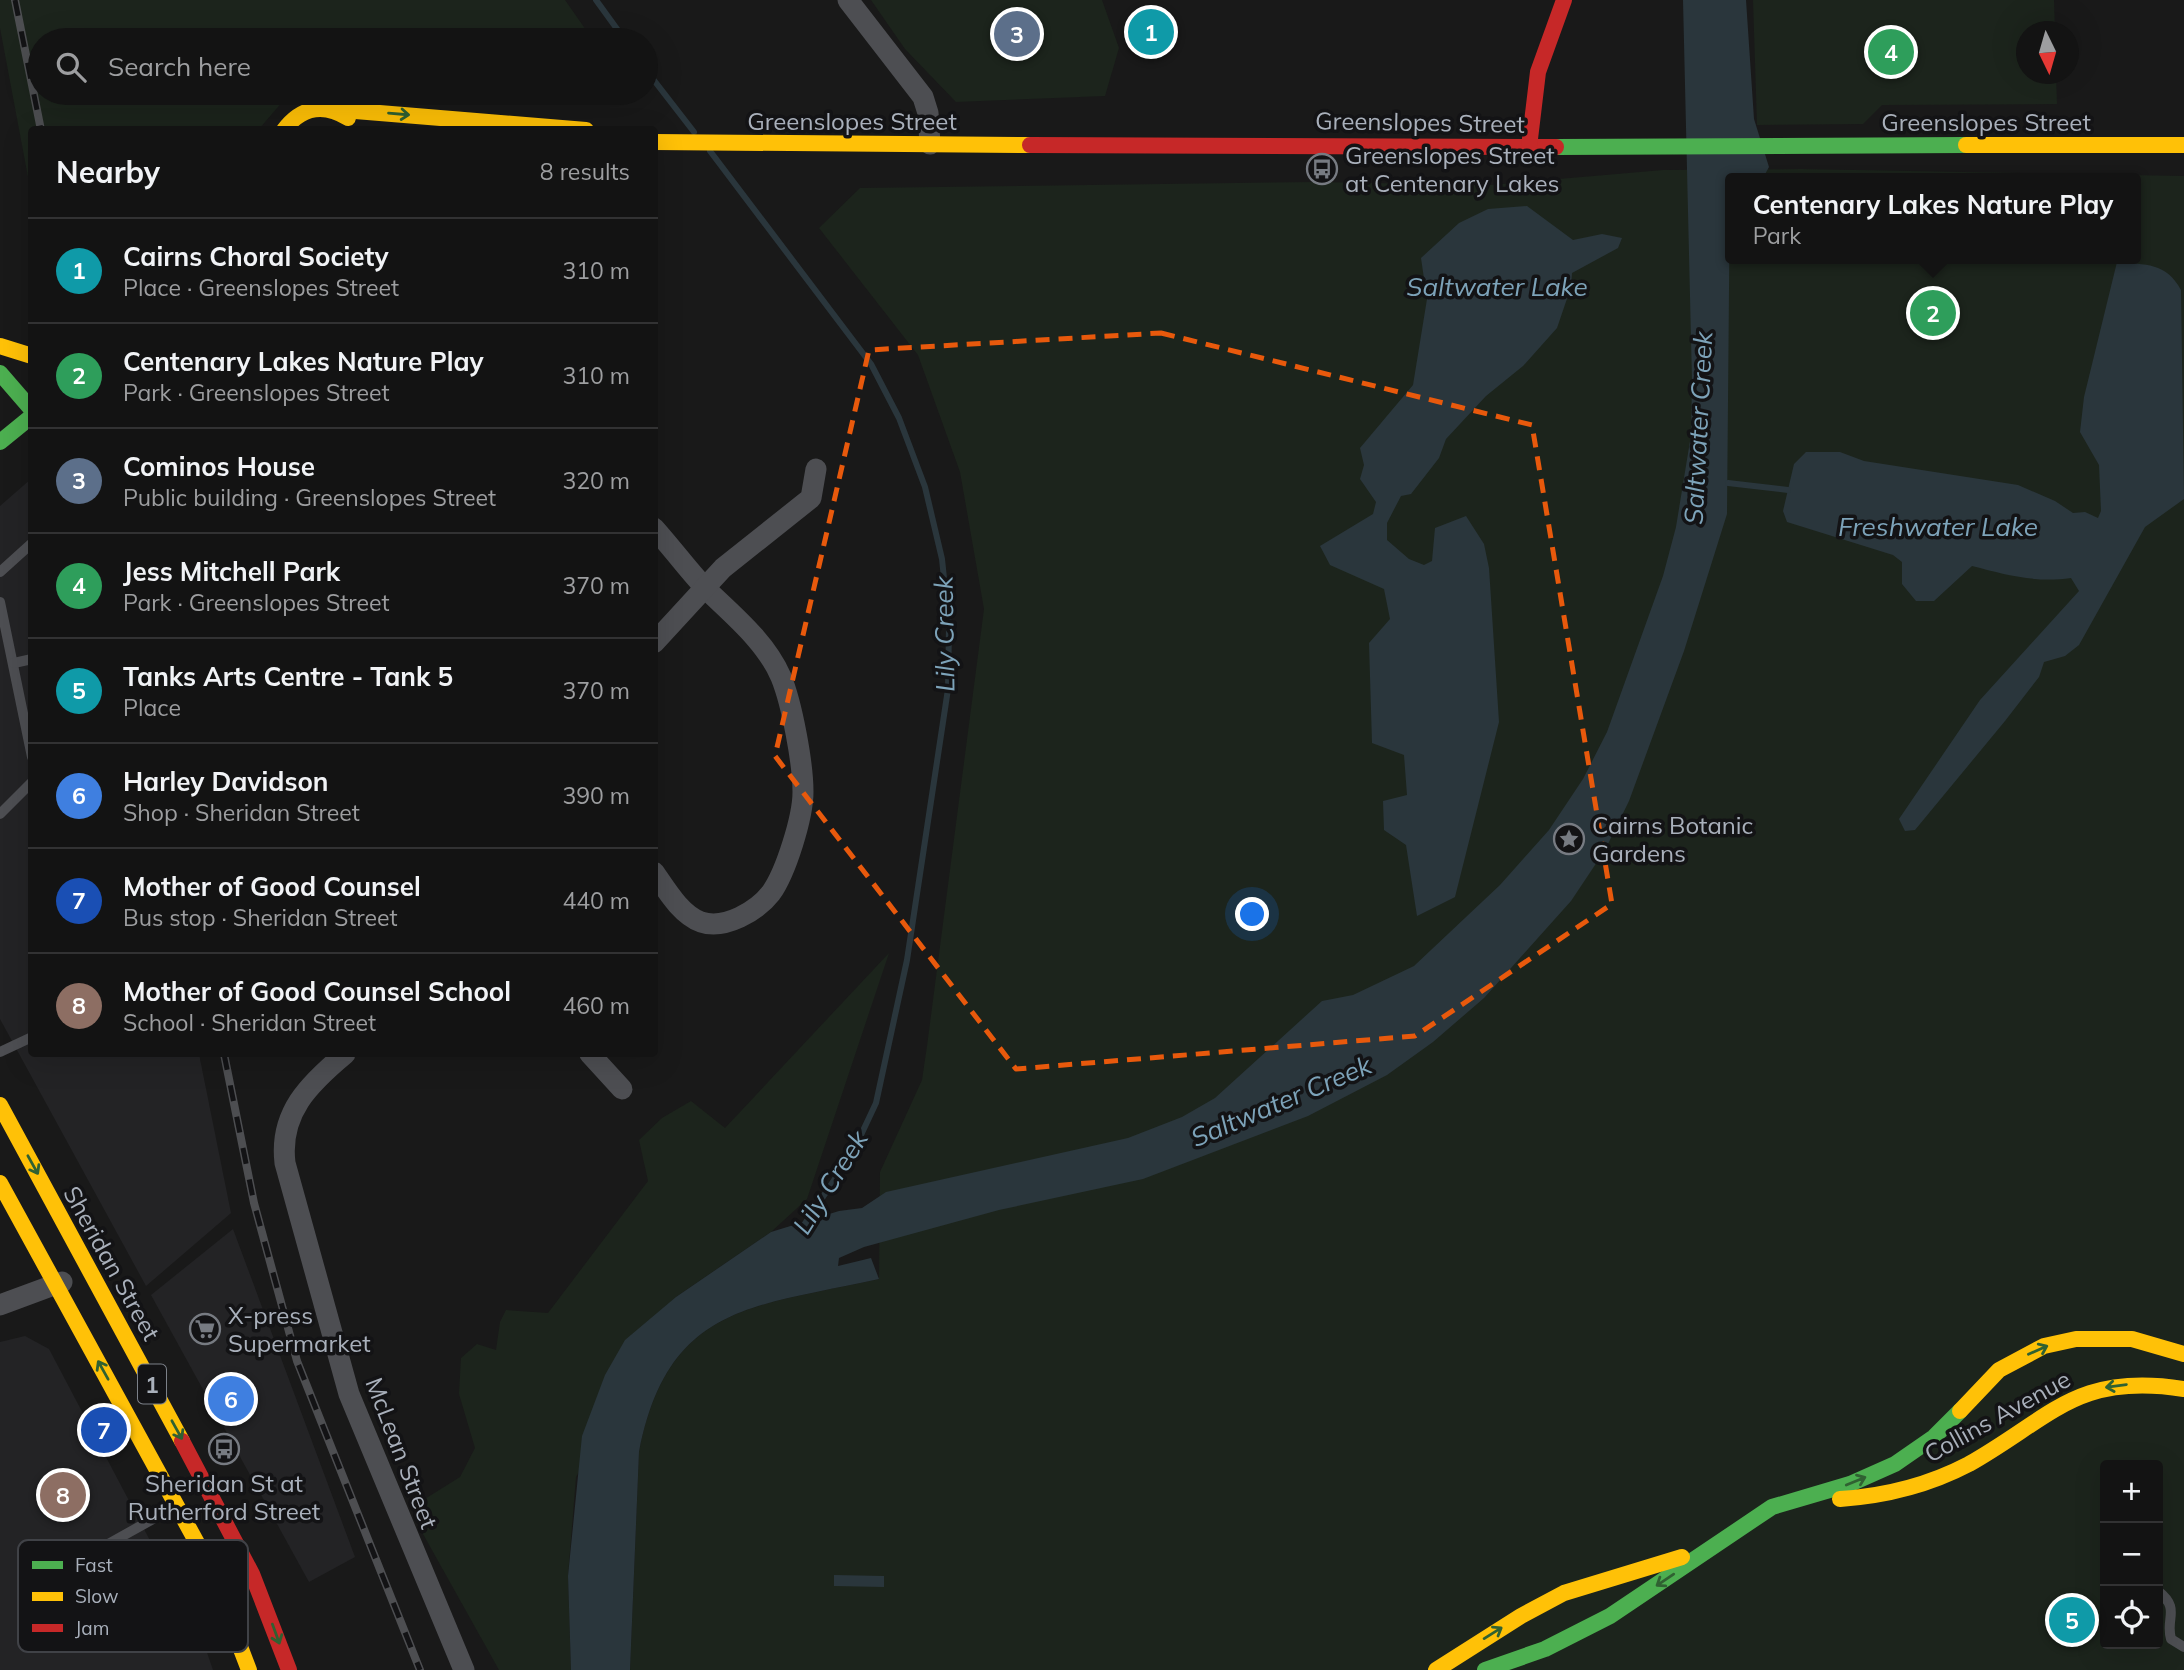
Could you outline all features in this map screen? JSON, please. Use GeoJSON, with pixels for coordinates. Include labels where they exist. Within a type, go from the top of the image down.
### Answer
{"type":"FeatureCollection","features":[{"type":"Feature","properties":{"kind":"main road"},"geometry":{"type":"LineString","coordinates":[[1530,147],[1529,110],[1537,75],[1564,0]]}},
{"type":"Feature","properties":{"kind":"main road"},"geometry":{"type":"LineString","coordinates":[[331,108],[341,113],[352,126]]}},
{"type":"Feature","properties":{"kind":"main road"},"geometry":{"type":"LineString","coordinates":[[287,126],[294,117],[305,110],[331,108],[540,126]]}},
{"type":"Feature","properties":{"kind":"main road"},"geometry":{"type":"LineString","coordinates":[[435,117],[479,126]]}},
{"type":"Feature","properties":{"kind":"main road","name":"Greenslopes Street"},"geometry":{"type":"LineString","coordinates":[[658,142],[1250,146],[1323,143],[1530,147],[1675,144],[2184,145]]}},
{"type":"Feature","properties":{"kind":"main road"},"geometry":{"type":"LineString","coordinates":[[0,346],[28,355]]}},
{"type":"Feature","properties":{"kind":"main road"},"geometry":{"type":"LineString","coordinates":[[0,373],[21,397]]}},
{"type":"Feature","properties":{"kind":"main road"},"geometry":{"type":"LineString","coordinates":[[0,443],[28,417]]}},
{"type":"Feature","properties":{"kind":"main road","name":"Sheridan Street"},"geometry":{"type":"LineString","coordinates":[[0,1105],[236,1540]]}},
{"type":"Feature","properties":{"kind":"main road","name":"1"},"geometry":{"type":"LineString","coordinates":[[0,1183],[194,1540]]}},
{"type":"Feature","properties":{"kind":"main road","name":"Collins Avenue"},"geometry":{"type":"LineString","coordinates":[[1485,1670],[1545,1649],[1610,1616],[1772,1507],[1850,1484],[1895,1464],[1934,1437],[1999,1370],[2044,1346],[2076,1339],[2132,1339],[2184,1354]]}},
{"type":"Feature","properties":{"kind":"main road","name":"Collins Avenue"},"geometry":{"type":"LineString","coordinates":[[1791,1502],[1851,1499],[1935,1479],[1967,1465],[2050,1408],[2082,1392],[2132,1384],[2184,1389]]}},
{"type":"Feature","properties":{"kind":"main road","name":"Collins Avenue"},"geometry":{"type":"LineString","coordinates":[[1436,1670],[1521,1616],[1564,1593],[1648,1569],[1721,1541]]}},
{"type":"Feature","properties":{"kind":"main road","name":"Sheridan Street"},"geometry":{"type":"LineString","coordinates":[[248,1568],[289,1670]]}},
{"type":"Feature","properties":{"kind":"main road","name":"1"},"geometry":{"type":"LineString","coordinates":[[242,1652],[249,1670]]}},
{"type":"Feature","properties":{"kind":"street"},"geometry":{"type":"LineString","coordinates":[[848,0],[923,97],[928,113],[930,144]]}},
{"type":"Feature","properties":{"kind":"street"},"geometry":{"type":"LineString","coordinates":[[658,639],[704,587],[811,498],[816,469]]}},
{"type":"Feature","properties":{"kind":"street"},"geometry":{"type":"LineString","coordinates":[[658,533],[704,587],[742,622],[780,674],[793,722],[803,793],[790,851],[771,892],[747,914],[722,923],[702,922],[686,912],[658,877]]}},
{"type":"Feature","properties":{"kind":"street","name":"McLean Street"},"geometry":{"type":"LineString","coordinates":[[342,1057],[306,1090],[286,1127],[285,1163],[349,1394],[464,1670]]}},
{"type":"Feature","properties":{"kind":"street"},"geometry":{"type":"LineString","coordinates":[[593,1057],[622,1089]]}},
{"type":"Feature","properties":{"kind":"street"},"geometry":{"type":"LineString","coordinates":[[0,1304],[56,1284],[88,1267]]}},
{"type":"Feature","properties":{"kind":"lane"},"geometry":{"type":"LineString","coordinates":[[0,572],[28,547]]}},
{"type":"Feature","properties":{"kind":"lane"},"geometry":{"type":"LineString","coordinates":[[0,602],[28,736]]}},
{"type":"Feature","properties":{"kind":"lane"},"geometry":{"type":"LineString","coordinates":[[14,663],[28,660]]}},
{"type":"Feature","properties":{"kind":"lane"},"geometry":{"type":"LineString","coordinates":[[0,814],[28,786]]}},
{"type":"Feature","properties":{"kind":"lane"},"geometry":{"type":"LineString","coordinates":[[0,1052],[28,1039]]}},
{"type":"Feature","properties":{"kind":"lane"},"geometry":{"type":"LineString","coordinates":[[116,1540],[177,1506]]}},
{"type":"Feature","properties":{"kind":"lane"},"geometry":{"type":"LineString","coordinates":[[2163,1597],[2170,1605],[2171,1639],[2184,1647]]}},
{"type":"Feature","properties":{"kind":"highlighted area"},"geometry":{"type":"Polygon","coordinates":[[[1161,333],[1532,425],[1612,904],[1415,1036],[1016,1069],[775,756],[869,350],[1161,333]]]}},
{"type":"Feature","properties":{"kind":"shaded area"},"geometry":{"type":"Polygon","coordinates":[[[0,0],[565,0],[585,28],[28,28],[28,105],[280,105],[262,126],[28,126],[28,177],[0,28],[0,0]]]}},
{"type":"Feature","properties":{"kind":"shaded area"},"geometry":{"type":"Polygon","coordinates":[[[871,0],[1102,0],[1119,48],[1105,96],[956,102],[905,49],[871,0]]]}},
{"type":"Feature","properties":{"kind":"shaded area"},"geometry":{"type":"Polygon","coordinates":[[[1753,0],[2054,0],[2055,21],[2016,21],[2016,84],[2056,84],[2057,104],[1882,105],[1863,124],[1757,125],[1753,0]]]}},
{"type":"Feature","properties":{"kind":"shaded area","name":"Cairns Botanic Gardens"},"geometry":{"type":"Polygon","coordinates":[[[1801,169],[2020,173],[1725,173],[1725,264],[2141,264],[2141,175],[2184,176],[2184,1670],[630,1670],[639,1452],[652,1403],[671,1366],[694,1340],[723,1321],[755,1307],[792,1297],[879,1279],[880,1172],[922,1080],[927,1046],[984,609],[960,472],[918,355],[819,228],[860,188],[1315,182],[1490,185],[1663,170],[1801,169]]]}},
{"type":"Feature","properties":{"kind":"shaded area"},"geometry":{"type":"Polygon","coordinates":[[[28,482],[28,1057],[200,1057],[231,1213],[146,1286],[0,1019],[0,506],[28,482]]]}},
{"type":"Feature","properties":{"kind":"shaded area"},"geometry":{"type":"Polygon","coordinates":[[[889,953],[807,1199],[771,1232],[676,1297],[576,1477],[568,1576],[571,1670],[499,1670],[423,1534],[420,1502],[460,1477],[475,1448],[459,1394],[461,1358],[477,1344],[496,1350],[500,1322],[506,1310],[548,1313],[648,1181],[639,1140],[662,1118],[691,1101],[725,1128],[889,953]]]}},
{"type":"Feature","properties":{"kind":"shaded area"},"geometry":{"type":"Polygon","coordinates":[[[233,1229],[355,1557],[309,1582],[151,1295],[233,1229]]]}},
{"type":"Feature","properties":{"kind":"shaded area"},"geometry":{"type":"Polygon","coordinates":[[[25,1336],[49,1349],[150,1540],[18,1540],[18,1652],[207,1652],[213,1670],[0,1670],[0,1342],[25,1336]]]}},
{"type":"Feature","properties":{"kind":"water","name":"Saltwater Creek"},"geometry":{"type":"Polygon","coordinates":[[[1683,0],[1746,0],[1754,119],[1769,167],[1766,173],[1725,173],[1725,264],[1729,264],[1727,514],[1684,651],[1629,801],[1605,850],[1571,901],[1484,998],[1433,1042],[1387,1075],[1308,1116],[1143,1179],[999,1210],[864,1247],[839,1258],[838,1266],[871,1258],[879,1279],[755,1307],[723,1320],[694,1340],[671,1366],[652,1403],[639,1452],[630,1670],[571,1670],[568,1576],[582,1436],[605,1375],[625,1340],[676,1297],[771,1232],[839,1211],[862,1208],[886,1192],[1128,1138],[1182,1117],[1215,1098],[1322,1001],[1353,995],[1414,966],[1500,885],[1549,830],[1583,779],[1607,732],[1663,576],[1676,527],[1691,435],[1683,0]]]}},
{"type":"Feature","properties":{"kind":"water","name":"Saltwater Lake"},"geometry":{"type":"Polygon","coordinates":[[[1527,206],[1573,240],[1602,234],[1622,238],[1618,248],[1572,273],[1571,287],[1557,328],[1523,366],[1486,396],[1446,439],[1439,458],[1411,494],[1401,496],[1387,523],[1387,540],[1409,559],[1424,565],[1432,561],[1435,528],[1466,516],[1484,544],[1489,568],[1499,722],[1455,897],[1417,916],[1406,845],[1384,830],[1383,801],[1407,795],[1404,755],[1372,743],[1369,643],[1390,619],[1384,589],[1330,565],[1320,546],[1373,514],[1376,502],[1360,479],[1364,465],[1360,448],[1413,385],[1427,299],[1421,258],[1459,223],[1488,209],[1527,206]]]}},
{"type":"Feature","properties":{"kind":"water","name":"Freshwater Lake"},"geometry":{"type":"Polygon","coordinates":[[[2117,264],[2146,265],[2169,274],[2181,290],[2184,499],[2145,527],[2079,645],[2065,656],[2044,662],[2039,677],[2005,721],[1915,830],[1905,831],[1899,819],[1980,700],[2079,591],[2071,578],[2033,579],[1972,566],[1934,601],[1916,601],[1902,584],[1902,562],[1893,555],[1787,522],[1783,511],[1794,464],[1806,452],[1840,452],[1864,461],[2018,485],[2055,501],[2073,513],[2085,512],[2098,518],[2101,511],[2099,465],[2080,432],[2084,397],[2117,264]]]}},
{"type":"Feature","properties":{"kind":"water"},"geometry":{"type":"Polygon","coordinates":[[[834,1575],[884,1576],[884,1587],[834,1586],[834,1575]]]}},
{"type":"Feature","properties":{"kind":"waterway","name":"Lily Creek"},"geometry":{"type":"LineString","coordinates":[[596,0],[616,28]]}},
{"type":"Feature","properties":{"kind":"waterway","name":"Lily Creek"},"geometry":{"type":"LineString","coordinates":[[658,86],[694,132]]}},
{"type":"Feature","properties":{"kind":"waterway","name":"Lily Creek"},"geometry":{"type":"LineString","coordinates":[[710,151],[871,364],[899,418],[925,487],[942,559],[949,627],[948,689],[907,960],[876,1103],[853,1152],[802,1228]]}},
{"type":"Feature","properties":{"kind":"waterway"},"geometry":{"type":"LineString","coordinates":[[1728,483],[1788,490]]}},
{"type":"Feature","properties":{"kind":"railway"},"geometry":{"type":"LineString","coordinates":[[15,0],[28,65]]}},
{"type":"Feature","properties":{"kind":"railway"},"geometry":{"type":"LineString","coordinates":[[36,105],[40,126]]}},
{"type":"Feature","properties":{"kind":"railway"},"geometry":{"type":"LineString","coordinates":[[225,1057],[254,1203],[297,1361],[420,1670]]}},
{"type":"Feature","properties":{"kind":"traffic: fast"},"geometry":{"type":"LineString","coordinates":[[1556,147],[1966,145]]}},
{"type":"Feature","properties":{"kind":"traffic: fast"},"geometry":{"type":"LineString","coordinates":[[0,373],[28,405]]}},
{"type":"Feature","properties":{"kind":"traffic: fast"},"geometry":{"type":"LineString","coordinates":[[0,442],[28,419]]}},
{"type":"Feature","properties":{"kind":"traffic: fast"},"geometry":{"type":"LineString","coordinates":[[1485,1670],[1545,1649],[1610,1616],[1772,1507],[1850,1484],[1895,1464],[1934,1437],[1960,1411]]}},
{"type":"Feature","properties":{"kind":"traffic: slow"},"geometry":{"type":"LineString","coordinates":[[331,109],[537,126]]}},
{"type":"Feature","properties":{"kind":"traffic: slow"},"geometry":{"type":"LineString","coordinates":[[288,126],[298,116],[313,110],[330,110],[348,118]]}},
{"type":"Feature","properties":{"kind":"traffic: slow"},"geometry":{"type":"LineString","coordinates":[[658,142],[1030,145]]}},
{"type":"Feature","properties":{"kind":"traffic: slow"},"geometry":{"type":"LineString","coordinates":[[1966,145],[2184,145]]}},
{"type":"Feature","properties":{"kind":"traffic: slow"},"geometry":{"type":"LineString","coordinates":[[0,346],[28,355]]}},
{"type":"Feature","properties":{"kind":"traffic: slow"},"geometry":{"type":"LineString","coordinates":[[0,1105],[182,1441]]}},
{"type":"Feature","properties":{"kind":"traffic: slow"},"geometry":{"type":"LineString","coordinates":[[0,1183],[195,1540]]}},
{"type":"Feature","properties":{"kind":"traffic: slow"},"geometry":{"type":"LineString","coordinates":[[1960,1411],[1999,1370],[2044,1346],[2076,1339],[2132,1339],[2184,1354]]}},
{"type":"Feature","properties":{"kind":"traffic: slow"},"geometry":{"type":"LineString","coordinates":[[1840,1499],[1874,1495],[1938,1478],[1969,1464],[2068,1402],[2091,1393],[2117,1387],[2147,1385],[2184,1389]]}},
{"type":"Feature","properties":{"kind":"traffic: slow"},"geometry":{"type":"LineString","coordinates":[[1436,1670],[1521,1616],[1564,1593],[1682,1557]]}},
{"type":"Feature","properties":{"kind":"traffic: slow"},"geometry":{"type":"LineString","coordinates":[[242,1652],[249,1670]]}},
{"type":"Feature","properties":{"kind":"traffic: jam"},"geometry":{"type":"LineString","coordinates":[[1529,147],[1538,72],[1564,0]]}},
{"type":"Feature","properties":{"kind":"traffic: jam"},"geometry":{"type":"LineString","coordinates":[[1030,145],[1556,147]]}},
{"type":"Feature","properties":{"kind":"traffic: jam"},"geometry":{"type":"LineString","coordinates":[[182,1441],[234,1540]]}},
{"type":"Feature","properties":{"kind":"traffic: jam"},"geometry":{"type":"LineString","coordinates":[[248,1566],[289,1670]]}},
{"type":"Feature","properties":{"kind":"place","name":"Cairns Choral Society"},"geometry":{"type":"Point","coordinates":[1151,32]}},
{"type":"Feature","properties":{"kind":"place","name":"Cominos House"},"geometry":{"type":"Point","coordinates":[1017,34]}},
{"type":"Feature","properties":{"kind":"place","name":"Jess Mitchell Park"},"geometry":{"type":"Point","coordinates":[1891,52]}},
{"type":"Feature","properties":{"kind":"place","name":"Greenslopes Street at Centenary Lakes"},"geometry":{"type":"Point","coordinates":[1322,169]}},
{"type":"Feature","properties":{"kind":"place","name":"Centenary Lakes Nature Play"},"geometry":{"type":"Point","coordinates":[1933,313]}},
{"type":"Feature","properties":{"kind":"place","name":"Cairns Botanic Gardens"},"geometry":{"type":"Point","coordinates":[1569,839]}},
{"type":"Feature","properties":{"kind":"place","name":"X-press Supermarket"},"geometry":{"type":"Point","coordinates":[205,1329]}},
{"type":"Feature","properties":{"kind":"place","name":"Harley Davidson"},"geometry":{"type":"Point","coordinates":[231,1399]}},
{"type":"Feature","properties":{"kind":"place","name":"Mother of Good Counsel"},"geometry":{"type":"Point","coordinates":[104,1430]}},
{"type":"Feature","properties":{"kind":"place","name":"Sheridan St at Rutherford Street"},"geometry":{"type":"Point","coordinates":[224,1449]}},
{"type":"Feature","properties":{"kind":"place","name":"Mother of Good Counsel School"},"geometry":{"type":"Point","coordinates":[63,1495]}},
{"type":"Feature","properties":{"kind":"place","name":"Tanks Arts Centre - Tank 5"},"geometry":{"type":"Point","coordinates":[2072,1620]}}]}
